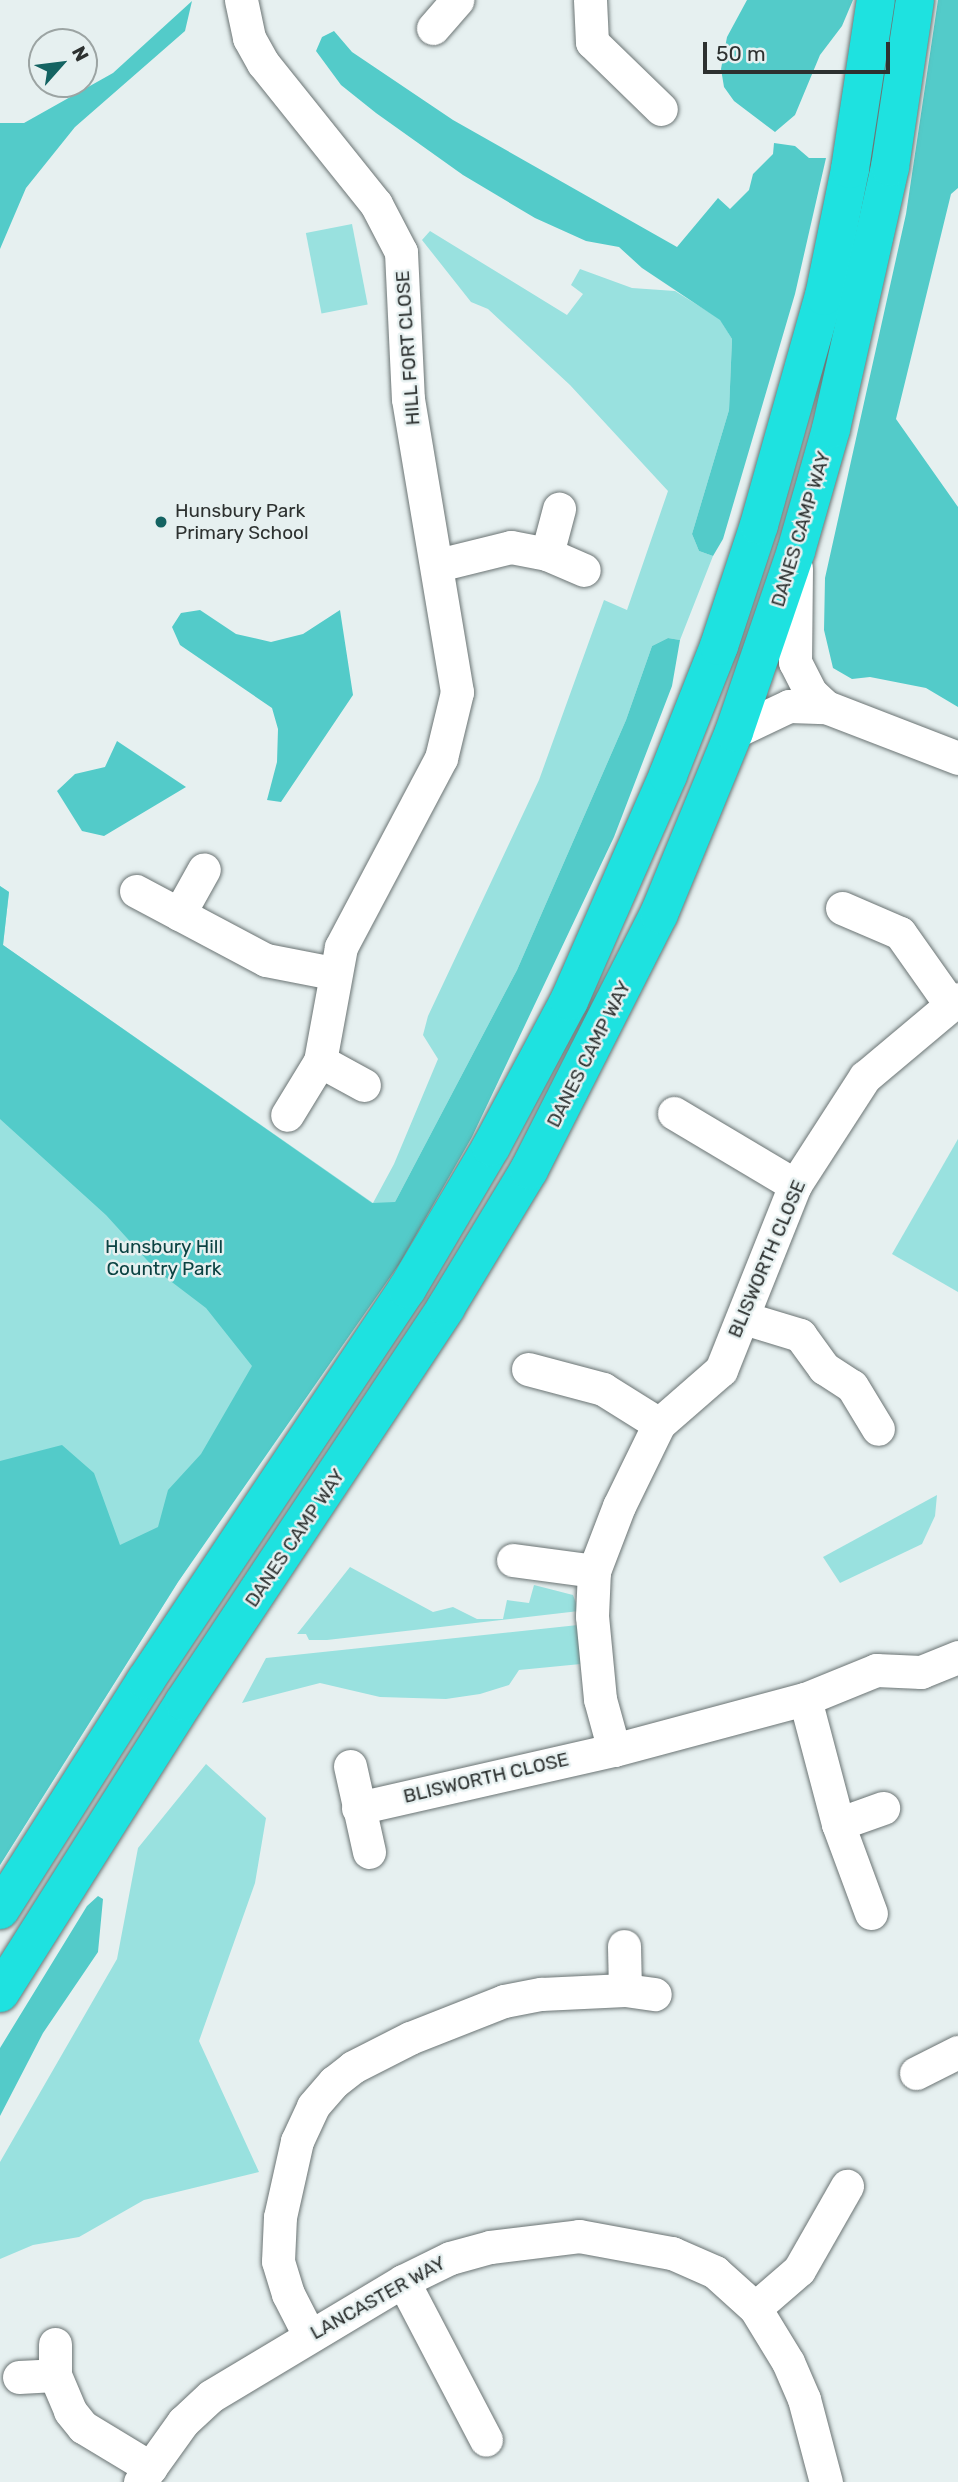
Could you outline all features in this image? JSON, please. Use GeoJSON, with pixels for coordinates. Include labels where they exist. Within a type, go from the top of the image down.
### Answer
{"type":"FeatureCollection","features":[{"type":"Feature","properties":{"kind":"highway"},"geometry":{"type":"LineString","coordinates":[[0,1910],[146,1680],[407,1289],[491,1147],[569,1002],[668,775],[719,646],[759,525],[824,296],[850,169],[876,0]]}},
{"type":"Feature","properties":{"kind":"highway","name":"DANES CAMP WAY"},"geometry":{"type":"LineString","coordinates":[[0,1993],[184,1702],[439,1319],[529,1170],[659,914],[734,732],[796,551],[865,289],[890,167],[915,0]]}},
{"type":"Feature","properties":{"kind":"street","name":"HILL FORT CLOSE"},"geometry":{"type":"LineString","coordinates":[[241,0],[249,38],[305,117],[376,204],[401,253],[408,399],[438,565],[457,692],[451,730],[441,758],[359,905],[333,973],[320,1061],[287,1115]]}},
{"type":"Feature","properties":{"kind":"street"},"geometry":{"type":"LineString","coordinates":[[433,27],[457,0]]}},
{"type":"Feature","properties":{"kind":"street"},"geometry":{"type":"LineString","coordinates":[[590,0],[592,43],[661,109]]}},
{"type":"Feature","properties":{"kind":"street"},"geometry":{"type":"LineString","coordinates":[[547,554],[559,509]]}},
{"type":"Feature","properties":{"kind":"street"},"geometry":{"type":"LineString","coordinates":[[438,565],[511,547],[547,554],[584,570]]}},
{"type":"Feature","properties":{"kind":"street"},"geometry":{"type":"LineString","coordinates":[[796,551],[795,662],[810,692],[826,707]]}},
{"type":"Feature","properties":{"kind":"street"},"geometry":{"type":"LineString","coordinates":[[734,732],[789,706],[826,707],[958,758]]}},
{"type":"Feature","properties":{"kind":"street"},"geometry":{"type":"LineString","coordinates":[[179,914],[204,869]]}},
{"type":"Feature","properties":{"kind":"street"},"geometry":{"type":"LineString","coordinates":[[136,891],[266,960],[333,973]]}},
{"type":"Feature","properties":{"kind":"street"},"geometry":{"type":"LineString","coordinates":[[842,908],[900,933],[954,1002]]}},
{"type":"Feature","properties":{"kind":"street","name":"BLISWORTH CLOSE"},"geometry":{"type":"LineString","coordinates":[[614,1750],[600,1699],[595,1652],[594,1571],[619,1506],[659,1424],[720,1370],[744,1318],[795,1185],[864,1077],[954,1002]]}},
{"type":"Feature","properties":{"kind":"street"},"geometry":{"type":"LineString","coordinates":[[320,1061],[364,1085]]}},
{"type":"Feature","properties":{"kind":"street"},"geometry":{"type":"LineString","coordinates":[[674,1113],[795,1185]]}},
{"type":"Feature","properties":{"kind":"street"},"geometry":{"type":"LineString","coordinates":[[744,1318],[800,1335],[824,1368],[852,1386],[878,1429]]}},
{"type":"Feature","properties":{"kind":"street"},"geometry":{"type":"LineString","coordinates":[[528,1368],[603,1390],[659,1424]]}},
{"type":"Feature","properties":{"kind":"street"},"geometry":{"type":"LineString","coordinates":[[513,1560],[594,1571]]}},
{"type":"Feature","properties":{"kind":"street","name":"BLISWORTH CLOSE"},"geometry":{"type":"LineString","coordinates":[[358,1808],[614,1750],[805,1699],[876,1670],[921,1672],[958,1657]]}},
{"type":"Feature","properties":{"kind":"street"},"geometry":{"type":"LineString","coordinates":[[805,1699],[838,1824],[871,1913]]}},
{"type":"Feature","properties":{"kind":"street"},"geometry":{"type":"LineString","coordinates":[[350,1766],[369,1852]]}},
{"type":"Feature","properties":{"kind":"street"},"geometry":{"type":"LineString","coordinates":[[838,1824],[883,1808]]}},
{"type":"Feature","properties":{"kind":"street"},"geometry":{"type":"LineString","coordinates":[[309,2336],[288,2294],[278,2261],[279,2217],[298,2141],[313,2106],[334,2082],[353,2067],[410,2038],[504,2001],[640,1992],[624,1946]]}},
{"type":"Feature","properties":{"kind":"street"},"geometry":{"type":"LineString","coordinates":[[916,2073],[958,2052]]}},
{"type":"Feature","properties":{"kind":"street"},"geometry":{"type":"LineString","coordinates":[[755,2308],[799,2270],[848,2206]]}},
{"type":"Feature","properties":{"kind":"street","name":"LANCASTER WAY"},"geometry":{"type":"LineString","coordinates":[[146,2475],[183,2422],[211,2396],[403,2281],[450,2258],[490,2246],[579,2236],[672,2253],[715,2272],[755,2308],[788,2362],[804,2399],[826,2482]]}},
{"type":"Feature","properties":{"kind":"street"},"geometry":{"type":"LineString","coordinates":[[403,2281],[489,2444]]}},
{"type":"Feature","properties":{"kind":"street"},"geometry":{"type":"LineString","coordinates":[[19,2377],[55,2360],[70,2411],[83,2427],[146,2475]]}},
{"type":"Feature","properties":{"kind":"green space"},"geometry":{"type":"Polygon","coordinates":[[[747,0],[853,0],[842,26],[820,55],[795,115],[775,132],[734,101],[724,87],[721,69],[727,37],[747,0]]]}},
{"type":"Feature","properties":{"kind":"green space"},"geometry":{"type":"Polygon","coordinates":[[[938,0],[958,0],[958,188],[951,194],[896,419],[958,507],[958,707],[926,688],[870,677],[852,679],[833,668],[824,630],[825,578],[906,214],[938,0]]]}},
{"type":"Feature","properties":{"kind":"green space"},"geometry":{"type":"Polygon","coordinates":[[[192,1],[185,31],[75,127],[26,188],[0,249],[0,123],[24,123],[68,98],[98,98],[98,81],[113,73],[192,1]]]}},
{"type":"Feature","properties":{"kind":"green space"},"geometry":{"type":"Polygon","coordinates":[[[334,31],[352,52],[453,120],[677,247],[718,198],[730,209],[749,190],[753,174],[773,154],[774,143],[795,146],[809,158],[826,158],[795,294],[723,539],[713,556],[699,551],[692,534],[729,410],[732,339],[720,320],[642,268],[619,247],[586,241],[535,218],[463,175],[376,113],[341,85],[316,51],[322,37],[334,31]]]}},
{"type":"Feature","properties":{"kind":"green space"},"geometry":{"type":"Polygon","coordinates":[[[352,224],[368,304],[322,313],[306,233],[352,224]]]}},
{"type":"Feature","properties":{"kind":"green space","name":"Hunsbury Hill Country Park"},"geometry":{"type":"Polygon","coordinates":[[[430,231],[567,315],[583,294],[571,285],[580,269],[632,288],[675,291],[720,319],[732,339],[729,410],[692,534],[699,551],[713,556],[680,640],[668,638],[652,646],[626,720],[517,970],[395,1202],[315,1379],[178,1582],[0,1865],[0,886],[9,892],[3,945],[373,1203],[394,1164],[438,1059],[423,1035],[428,1016],[539,780],[604,600],[627,610],[668,491],[570,385],[488,309],[471,302],[422,240],[430,231]]]}},
{"type":"Feature","properties":{"kind":"green space"},"geometry":{"type":"Polygon","coordinates":[[[200,610],[236,634],[271,642],[303,634],[340,610],[353,695],[281,802],[267,800],[277,762],[278,729],[272,708],[180,645],[172,627],[181,613],[200,610]]]}},
{"type":"Feature","properties":{"kind":"green space","name":"Hunsbury Hill Country Park"},"geometry":{"type":"Polygon","coordinates":[[[668,638],[680,640],[672,686],[614,837],[472,1137],[400,1263],[178,1582],[0,1865],[0,1461],[62,1445],[94,1473],[120,1545],[158,1527],[168,1490],[201,1454],[252,1366],[206,1308],[156,1270],[106,1215],[0,1119],[0,886],[9,892],[3,945],[372,1203],[395,1202],[517,970],[626,720],[652,646],[668,638]]]}},
{"type":"Feature","properties":{"kind":"green space"},"geometry":{"type":"Polygon","coordinates":[[[117,741],[186,787],[104,836],[82,831],[57,791],[75,774],[105,767],[117,741]]]}},
{"type":"Feature","properties":{"kind":"green space"},"geometry":{"type":"Polygon","coordinates":[[[958,1139],[958,1292],[892,1254],[958,1139]]]}},
{"type":"Feature","properties":{"kind":"green space"},"geometry":{"type":"Polygon","coordinates":[[[937,1495],[935,1516],[922,1544],[840,1583],[823,1557],[937,1495]]]}},
{"type":"Feature","properties":{"kind":"green space"},"geometry":{"type":"Polygon","coordinates":[[[350,1567],[433,1612],[453,1607],[477,1619],[503,1619],[507,1600],[529,1603],[534,1585],[573,1595],[579,1611],[327,1640],[309,1640],[306,1634],[297,1634],[350,1567]]]}},
{"type":"Feature","properties":{"kind":"green space"},"geometry":{"type":"Polygon","coordinates":[[[578,1625],[581,1664],[519,1670],[509,1685],[480,1694],[446,1699],[380,1697],[320,1683],[242,1703],[266,1658],[578,1625]]]}},
{"type":"Feature","properties":{"kind":"green space"},"geometry":{"type":"Polygon","coordinates":[[[206,1764],[266,1818],[255,1883],[199,2041],[259,2172],[144,2200],[79,2237],[33,2245],[0,2259],[0,2162],[117,1959],[138,1848],[206,1764]]]}},
{"type":"Feature","properties":{"kind":"green space"},"geometry":{"type":"Polygon","coordinates":[[[98,1896],[103,1899],[98,1952],[43,2033],[0,2116],[0,2048],[87,1906],[98,1896]]]}},
{"type":"Feature","properties":{"kind":"place","name":"Hunsbury Park Primary School"},"geometry":{"type":"Point","coordinates":[161,522]}}]}
